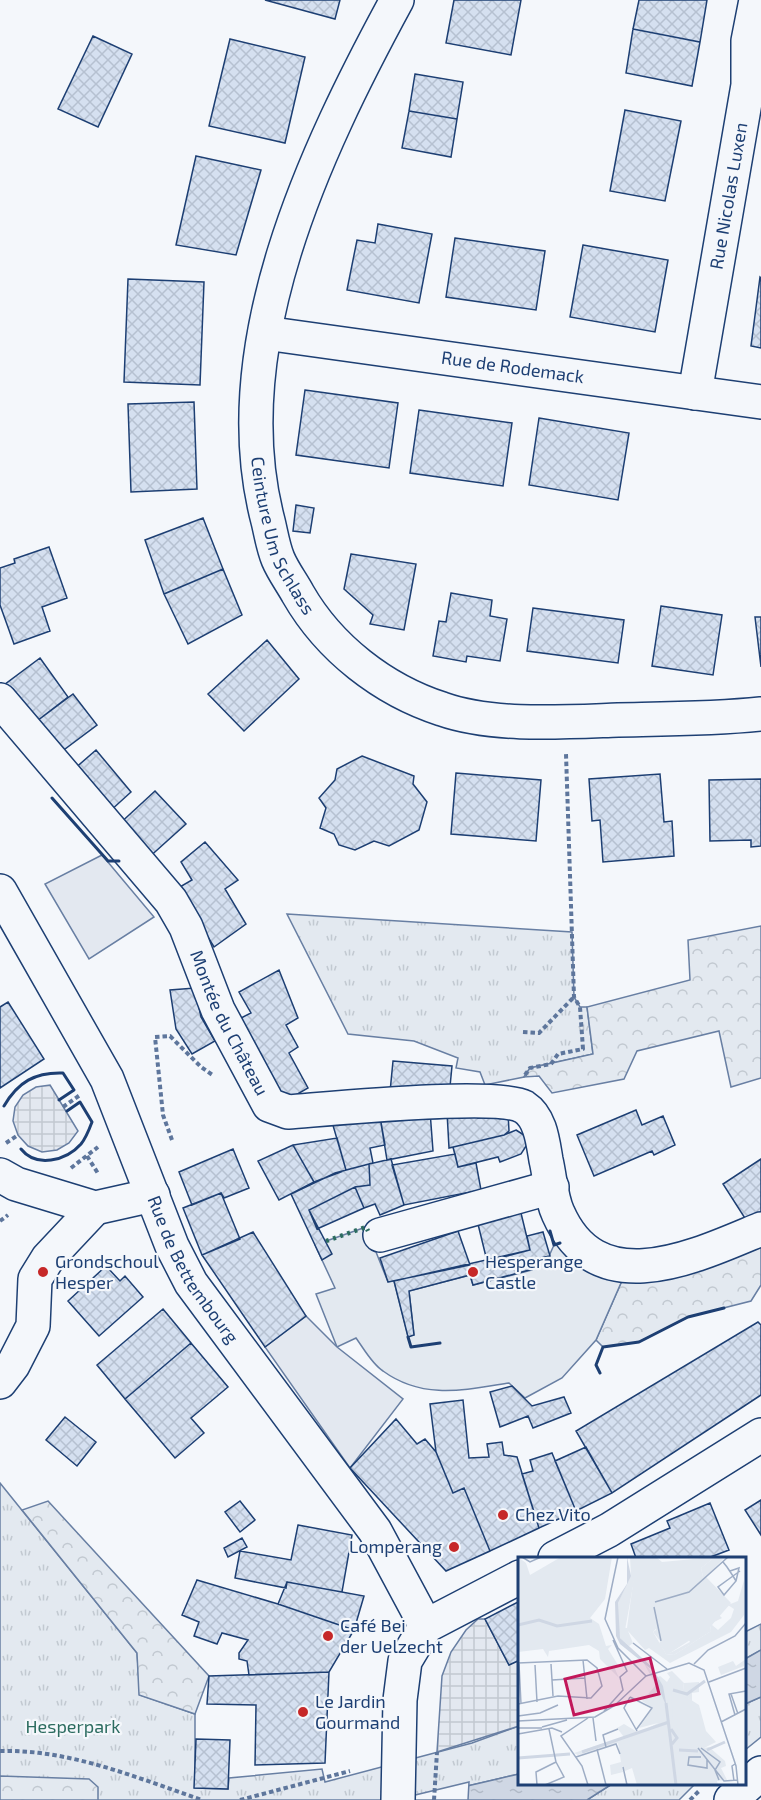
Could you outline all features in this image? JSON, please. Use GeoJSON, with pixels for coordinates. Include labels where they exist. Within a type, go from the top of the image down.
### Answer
{"type":"FeatureCollection","features":[{"type":"Feature","properties":{"kind":"street","name":"Ceinture Um Schlass"},"geometry":{"type":"LineString","coordinates":[[396,0],[368,53],[299,207],[265,333],[255,414],[260,491],[278,559],[313,620],[362,666],[390,687],[444,710],[504,720],[600,721],[761,714]]}},
{"type":"Feature","properties":{"kind":"street","name":"Rue Nicolas Luxen"},"geometry":{"type":"LineString","coordinates":[[695,393],[748,85],[748,41],[756,0]]}},
{"type":"Feature","properties":{"kind":"street","name":"Rue de Rodemack"},"geometry":{"type":"LineString","coordinates":[[265,333],[761,402]]}},
{"type":"Feature","properties":{"kind":"street","name":"Montée du Château"},"geometry":{"type":"LineString","coordinates":[[0,700],[171,901],[186,927],[218,1010],[269,1106],[288,1112],[475,1101],[508,1102],[525,1108],[536,1120],[557,1212],[570,1235],[589,1253],[613,1264],[638,1267],[664,1265],[688,1259],[761,1229]]}},
{"type":"Feature","properties":{"kind":"street","name":"Rue de Bettembourg"},"geometry":{"type":"LineString","coordinates":[[0,891],[107,1079],[172,1246],[191,1283],[375,1531],[426,1626]]}},
{"type":"Feature","properties":{"kind":"street"},"geometry":{"type":"LineString","coordinates":[[1,1160],[16,1184],[97,1194],[153,1195]]}},
{"type":"Feature","properties":{"kind":"street"},"geometry":{"type":"LineString","coordinates":[[381,1235],[552,1187]]}},
{"type":"Feature","properties":{"kind":"street"},"geometry":{"type":"LineString","coordinates":[[0,1382],[13,1365],[33,1326],[35,1279],[48,1258],[97,1194]]}},
{"type":"Feature","properties":{"kind":"street"},"geometry":{"type":"LineString","coordinates":[[557,1557],[609,1530],[761,1435]]}},
{"type":"Feature","properties":{"kind":"street"},"geometry":{"type":"LineString","coordinates":[[398,1800],[400,1700],[405,1661],[426,1626],[518,1578]]}},
{"type":"Feature","properties":{"kind":"street"},"geometry":{"type":"LineString","coordinates":[[730,1800],[761,1773]]}},
{"type":"Feature","properties":{"kind":"path"},"geometry":{"type":"LineString","coordinates":[[524,1077],[530,1068],[551,1064],[558,1054],[583,1049],[580,1007],[574,998],[565,746]]}},
{"type":"Feature","properties":{"kind":"path"},"geometry":{"type":"LineString","coordinates":[[523,1032],[539,1033],[574,998]]}},
{"type":"Feature","properties":{"kind":"path"},"geometry":{"type":"LineString","coordinates":[[172,1140],[163,1116],[155,1037],[170,1036],[201,1067],[210,1072]]}},
{"type":"Feature","properties":{"kind":"path"},"geometry":{"type":"LineString","coordinates":[[63,1107],[79,1096]]}},
{"type":"Feature","properties":{"kind":"path"},"geometry":{"type":"LineString","coordinates":[[1,1160],[18,1135]]}},
{"type":"Feature","properties":{"kind":"path"},"geometry":{"type":"LineString","coordinates":[[64,1173],[103,1143]]}},
{"type":"Feature","properties":{"kind":"path"},"geometry":{"type":"LineString","coordinates":[[87,1156],[97,1170],[97,1194]]}},
{"type":"Feature","properties":{"kind":"path"},"geometry":{"type":"LineString","coordinates":[[0,1751],[38,1754],[98,1765],[202,1800]]}},
{"type":"Feature","properties":{"kind":"path"},"geometry":{"type":"LineString","coordinates":[[434,1800],[437,1752]]}},
{"type":"Feature","properties":{"kind":"path"},"geometry":{"type":"LineString","coordinates":[[240,1800],[350,1771]]}},
{"type":"Feature","properties":{"kind":"green space"},"geometry":{"type":"Polygon","coordinates":[[[287,914],[572,932],[574,997],[580,1007],[587,1007],[593,1054],[530,1068],[524,1077],[485,1085],[480,1072],[456,1068],[458,1058],[414,1041],[348,1034],[287,914]]]}},
{"type":"Feature","properties":{"kind":"green space"},"geometry":{"type":"Polygon","coordinates":[[[761,926],[761,1078],[731,1087],[719,1031],[637,1051],[624,1079],[552,1093],[539,1076],[524,1077],[530,1068],[593,1054],[587,1007],[690,980],[688,940],[761,926]]]}},
{"type":"Feature","properties":{"kind":"green space"},"geometry":{"type":"Polygon","coordinates":[[[366,1227],[388,1282],[394,1281],[408,1336],[414,1335],[409,1291],[470,1275],[473,1285],[532,1270],[530,1260],[549,1256],[554,1245],[562,1242],[624,1276],[596,1340],[562,1378],[525,1398],[509,1383],[460,1390],[413,1386],[379,1368],[356,1338],[337,1347],[316,1294],[335,1288],[315,1245],[366,1227]]]}},
{"type":"Feature","properties":{"kind":"green space"},"geometry":{"type":"Polygon","coordinates":[[[761,1241],[761,1285],[751,1301],[688,1317],[639,1342],[603,1347],[596,1340],[624,1276],[761,1241]]]}},
{"type":"Feature","properties":{"kind":"green space","name":"Hesperpark"},"geometry":{"type":"Polygon","coordinates":[[[0,1483],[137,1653],[140,1695],[195,1714],[195,1788],[228,1789],[229,1778],[322,1769],[325,1782],[472,1743],[518,1726],[518,1774],[407,1800],[0,1800],[0,1483]]]}},
{"type":"Feature","properties":{"kind":"green space"},"geometry":{"type":"Polygon","coordinates":[[[48,1501],[209,1676],[195,1714],[139,1695],[137,1653],[22,1510],[48,1501]]]}},
{"type":"Feature","properties":{"kind":"green space"},"geometry":{"type":"Polygon","coordinates":[[[761,1624],[761,1650],[746,1658],[746,1632],[761,1624]]]}},
{"type":"Feature","properties":{"kind":"green space"},"geometry":{"type":"Polygon","coordinates":[[[761,1697],[761,1737],[746,1749],[746,1704],[761,1697]]]}},
{"type":"Feature","properties":{"kind":"green space"},"geometry":{"type":"Polygon","coordinates":[[[0,1776],[89,1779],[98,1787],[98,1800],[0,1800],[0,1776]]]}},
{"type":"Feature","properties":{"kind":"green space"},"geometry":{"type":"Polygon","coordinates":[[[610,1785],[694,1785],[679,1800],[587,1800],[610,1785]]]}},
{"type":"Feature","properties":{"kind":"shaded area"},"geometry":{"type":"Polygon","coordinates":[[[102,855],[154,917],[89,959],[45,884],[102,855]]]}},
{"type":"Feature","properties":{"kind":"shaded area"},"geometry":{"type":"Polygon","coordinates":[[[50,1085],[78,1131],[69,1143],[57,1150],[42,1152],[28,1146],[18,1135],[13,1121],[15,1107],[23,1095],[36,1087],[50,1085]]]}},
{"type":"Feature","properties":{"kind":"shaded area"},"geometry":{"type":"Polygon","coordinates":[[[306,1316],[337,1347],[403,1399],[350,1468],[265,1347],[306,1316]]]}},
{"type":"Feature","properties":{"kind":"shaded area"},"geometry":{"type":"Polygon","coordinates":[[[478,1619],[485,1619],[509,1665],[518,1660],[518,1726],[437,1752],[442,1676],[451,1652],[466,1630],[478,1619]]]}},
{"type":"Feature","properties":{"kind":"water"},"geometry":{"type":"Polygon","coordinates":[[[761,1650],[761,1697],[746,1704],[746,1658],[761,1650]]]}},
{"type":"Feature","properties":{"kind":"water"},"geometry":{"type":"Polygon","coordinates":[[[518,1774],[518,1785],[610,1785],[587,1800],[407,1800],[518,1774]]]}},
{"type":"Feature","properties":{"kind":"pier"},"geometry":{"type":"Polygon","coordinates":[[[469,1782],[468,1800],[404,1800],[407,1797],[469,1782]]]}},
{"type":"Feature","properties":{"kind":"building"},"geometry":{"type":"Polygon","coordinates":[[[265,0],[340,0],[335,19],[265,0]]]}},
{"type":"Feature","properties":{"kind":"building"},"geometry":{"type":"Polygon","coordinates":[[[454,0],[521,0],[511,55],[446,43],[454,0]]]}},
{"type":"Feature","properties":{"kind":"building"},"geometry":{"type":"Polygon","coordinates":[[[639,0],[707,0],[700,42],[633,29],[639,0]]]}},
{"type":"Feature","properties":{"kind":"building"},"geometry":{"type":"Polygon","coordinates":[[[633,29],[700,42],[692,86],[626,73],[633,29]]]}},
{"type":"Feature","properties":{"kind":"building"},"geometry":{"type":"Polygon","coordinates":[[[93,36],[132,54],[98,127],[58,109],[93,36]]]}},
{"type":"Feature","properties":{"kind":"building"},"geometry":{"type":"Polygon","coordinates":[[[230,39],[305,57],[285,143],[209,126],[230,39]]]}},
{"type":"Feature","properties":{"kind":"building"},"geometry":{"type":"Polygon","coordinates":[[[415,74],[463,82],[457,119],[409,111],[415,74]]]}},
{"type":"Feature","properties":{"kind":"building"},"geometry":{"type":"Polygon","coordinates":[[[625,110],[681,121],[665,201],[610,191],[625,110]]]}},
{"type":"Feature","properties":{"kind":"building"},"geometry":{"type":"Polygon","coordinates":[[[409,111],[457,119],[451,157],[402,148],[409,111]]]}},
{"type":"Feature","properties":{"kind":"building"},"geometry":{"type":"Polygon","coordinates":[[[196,156],[261,170],[236,255],[176,245],[196,156]]]}},
{"type":"Feature","properties":{"kind":"building"},"geometry":{"type":"Polygon","coordinates":[[[378,224],[432,234],[419,303],[347,290],[357,240],[375,243],[378,224]]]}},
{"type":"Feature","properties":{"kind":"building"},"geometry":{"type":"Polygon","coordinates":[[[455,238],[545,251],[536,310],[446,297],[455,238]]]}},
{"type":"Feature","properties":{"kind":"building"},"geometry":{"type":"Polygon","coordinates":[[[583,245],[668,260],[655,332],[570,317],[583,245]]]}},
{"type":"Feature","properties":{"kind":"building"},"geometry":{"type":"Polygon","coordinates":[[[761,278],[761,348],[751,346],[761,278]]]}},
{"type":"Feature","properties":{"kind":"building"},"geometry":{"type":"Polygon","coordinates":[[[128,279],[204,282],[200,385],[124,382],[128,279]]]}},
{"type":"Feature","properties":{"kind":"building"},"geometry":{"type":"Polygon","coordinates":[[[305,390],[398,403],[389,468],[296,455],[305,390]]]}},
{"type":"Feature","properties":{"kind":"building"},"geometry":{"type":"Polygon","coordinates":[[[194,402],[197,489],[131,492],[128,404],[194,402]]]}},
{"type":"Feature","properties":{"kind":"building"},"geometry":{"type":"Polygon","coordinates":[[[419,410],[512,423],[503,486],[410,473],[419,410]]]}},
{"type":"Feature","properties":{"kind":"building"},"geometry":{"type":"Polygon","coordinates":[[[539,418],[629,433],[618,500],[529,485],[539,418]]]}},
{"type":"Feature","properties":{"kind":"building"},"geometry":{"type":"Polygon","coordinates":[[[296,505],[314,508],[310,533],[293,531],[296,505]]]}},
{"type":"Feature","properties":{"kind":"building"},"geometry":{"type":"Polygon","coordinates":[[[203,518],[223,569],[164,594],[145,540],[203,518]]]}},
{"type":"Feature","properties":{"kind":"building"},"geometry":{"type":"Polygon","coordinates":[[[49,547],[67,598],[42,607],[50,631],[14,644],[0,605],[0,568],[15,563],[14,559],[49,547]]]}},
{"type":"Feature","properties":{"kind":"building"},"geometry":{"type":"Polygon","coordinates":[[[351,554],[416,564],[404,630],[370,624],[373,615],[344,589],[351,554]]]}},
{"type":"Feature","properties":{"kind":"building"},"geometry":{"type":"Polygon","coordinates":[[[223,569],[242,615],[188,644],[164,594],[223,569]]]}},
{"type":"Feature","properties":{"kind":"building"},"geometry":{"type":"Polygon","coordinates":[[[451,593],[492,600],[490,616],[507,619],[500,661],[467,656],[466,662],[433,656],[439,621],[446,622],[451,593]]]}},
{"type":"Feature","properties":{"kind":"building"},"geometry":{"type":"Polygon","coordinates":[[[661,606],[722,615],[713,675],[652,666],[661,606]]]}},
{"type":"Feature","properties":{"kind":"building"},"geometry":{"type":"Polygon","coordinates":[[[533,608],[624,620],[618,663],[527,651],[533,608]]]}},
{"type":"Feature","properties":{"kind":"building"},"geometry":{"type":"Polygon","coordinates":[[[755,617],[761,617],[761,667],[755,617]]]}},
{"type":"Feature","properties":{"kind":"building"},"geometry":{"type":"Polygon","coordinates":[[[267,640],[299,679],[244,731],[208,694],[267,640]]]}},
{"type":"Feature","properties":{"kind":"building"},"geometry":{"type":"Polygon","coordinates":[[[40,658],[68,697],[33,724],[4,685],[40,658]]]}},
{"type":"Feature","properties":{"kind":"building"},"geometry":{"type":"Polygon","coordinates":[[[73,694],[97,725],[57,755],[33,724],[73,694]]]}},
{"type":"Feature","properties":{"kind":"building"},"geometry":{"type":"Polygon","coordinates":[[[96,750],[131,792],[109,812],[73,770],[96,750]]]}},
{"type":"Feature","properties":{"kind":"building"},"geometry":{"type":"Polygon","coordinates":[[[362,756],[414,776],[413,784],[427,802],[419,830],[389,846],[374,841],[355,850],[339,845],[334,834],[320,828],[326,808],[319,798],[335,780],[337,769],[362,756]]]}},
{"type":"Feature","properties":{"kind":"building"},"geometry":{"type":"Polygon","coordinates":[[[456,773],[541,780],[536,841],[451,834],[456,773]]]}},
{"type":"Feature","properties":{"kind":"building"},"geometry":{"type":"Polygon","coordinates":[[[660,774],[664,822],[672,821],[674,856],[603,862],[600,820],[592,821],[589,779],[660,774]]]}},
{"type":"Feature","properties":{"kind":"building"},"geometry":{"type":"Polygon","coordinates":[[[761,779],[761,846],[751,847],[751,840],[710,841],[709,780],[761,779]]]}},
{"type":"Feature","properties":{"kind":"building"},"geometry":{"type":"Polygon","coordinates":[[[155,791],[186,824],[146,860],[116,827],[155,791]]]}},
{"type":"Feature","properties":{"kind":"building"},"geometry":{"type":"Polygon","coordinates":[[[205,842],[238,880],[225,889],[246,924],[214,947],[178,888],[192,880],[181,862],[205,842]]]}},
{"type":"Feature","properties":{"kind":"building"},"geometry":{"type":"Polygon","coordinates":[[[279,970],[298,1018],[286,1025],[298,1047],[289,1053],[308,1088],[282,1103],[237,1020],[251,1013],[239,992],[279,970]]]}},
{"type":"Feature","properties":{"kind":"building"},"geometry":{"type":"Polygon","coordinates":[[[195,988],[201,1017],[215,1041],[192,1054],[176,1029],[170,990],[195,988]]]}},
{"type":"Feature","properties":{"kind":"building"},"geometry":{"type":"Polygon","coordinates":[[[8,1002],[44,1059],[0,1088],[0,1007],[8,1002]]]}},
{"type":"Feature","properties":{"kind":"building"},"geometry":{"type":"Polygon","coordinates":[[[393,1061],[452,1066],[449,1097],[390,1092],[393,1061]]]}},
{"type":"Feature","properties":{"kind":"building"},"geometry":{"type":"Polygon","coordinates":[[[636,1110],[642,1125],[663,1116],[675,1145],[654,1155],[652,1151],[594,1176],[577,1135],[636,1110]]]}},
{"type":"Feature","properties":{"kind":"building"},"geometry":{"type":"Polygon","coordinates":[[[430,1111],[433,1151],[387,1160],[380,1117],[430,1111]]]}},
{"type":"Feature","properties":{"kind":"building"},"geometry":{"type":"Polygon","coordinates":[[[447,1112],[478,1113],[478,1118],[508,1113],[509,1131],[504,1135],[449,1148],[447,1112]]]}},
{"type":"Feature","properties":{"kind":"building"},"geometry":{"type":"Polygon","coordinates":[[[380,1117],[385,1145],[370,1148],[373,1163],[346,1170],[332,1122],[380,1117]]]}},
{"type":"Feature","properties":{"kind":"building"},"geometry":{"type":"Polygon","coordinates":[[[516,1130],[527,1137],[528,1143],[521,1154],[500,1162],[498,1157],[458,1167],[453,1147],[516,1130]]]}},
{"type":"Feature","properties":{"kind":"building"},"geometry":{"type":"Polygon","coordinates":[[[337,1138],[346,1170],[314,1182],[293,1145],[337,1138]]]}},
{"type":"Feature","properties":{"kind":"building"},"geometry":{"type":"Polygon","coordinates":[[[293,1145],[314,1182],[279,1200],[258,1161],[293,1145]]]}},
{"type":"Feature","properties":{"kind":"building"},"geometry":{"type":"Polygon","coordinates":[[[233,1149],[249,1188],[224,1198],[221,1193],[192,1205],[179,1172],[233,1149]]]}},
{"type":"Feature","properties":{"kind":"building"},"geometry":{"type":"Polygon","coordinates":[[[455,1154],[458,1167],[476,1163],[481,1190],[404,1205],[392,1165],[455,1154]]]}},
{"type":"Feature","properties":{"kind":"building"},"geometry":{"type":"Polygon","coordinates":[[[391,1159],[404,1205],[380,1215],[375,1204],[364,1208],[355,1187],[370,1185],[369,1164],[391,1159]]]}},
{"type":"Feature","properties":{"kind":"building"},"geometry":{"type":"Polygon","coordinates":[[[761,1159],[761,1214],[748,1223],[723,1184],[761,1159]]]}},
{"type":"Feature","properties":{"kind":"building"},"geometry":{"type":"Polygon","coordinates":[[[369,1164],[370,1185],[355,1187],[309,1210],[332,1254],[322,1260],[291,1194],[335,1173],[369,1164]]]}},
{"type":"Feature","properties":{"kind":"building"},"geometry":{"type":"Polygon","coordinates":[[[355,1187],[364,1208],[317,1229],[309,1210],[355,1187]]]}},
{"type":"Feature","properties":{"kind":"building"},"geometry":{"type":"Polygon","coordinates":[[[221,1193],[240,1239],[202,1255],[183,1208],[221,1193]]]}},
{"type":"Feature","properties":{"kind":"building"},"geometry":{"type":"Polygon","coordinates":[[[520,1209],[530,1250],[487,1261],[477,1220],[520,1209]]]}},
{"type":"Feature","properties":{"kind":"building"},"geometry":{"type":"Polygon","coordinates":[[[458,1231],[470,1265],[388,1282],[380,1258],[458,1231]]]}},
{"type":"Feature","properties":{"kind":"building"},"geometry":{"type":"Polygon","coordinates":[[[253,1232],[306,1316],[265,1347],[202,1255],[253,1232]]]}},
{"type":"Feature","properties":{"kind":"building"},"geometry":{"type":"Polygon","coordinates":[[[543,1232],[550,1256],[530,1260],[533,1269],[473,1285],[470,1275],[409,1291],[414,1335],[408,1337],[394,1281],[530,1250],[527,1236],[543,1232]]]}},
{"type":"Feature","properties":{"kind":"building"},"geometry":{"type":"Polygon","coordinates":[[[106,1266],[120,1281],[125,1276],[143,1297],[99,1336],[68,1301],[106,1266]]]}},
{"type":"Feature","properties":{"kind":"building"},"geometry":{"type":"Polygon","coordinates":[[[163,1309],[191,1343],[125,1399],[97,1365],[163,1309]]]}},
{"type":"Feature","properties":{"kind":"building"},"geometry":{"type":"Polygon","coordinates":[[[758,1322],[761,1325],[761,1395],[612,1493],[576,1431],[758,1322]]]}},
{"type":"Feature","properties":{"kind":"building"},"geometry":{"type":"Polygon","coordinates":[[[191,1343],[228,1387],[191,1418],[204,1433],[175,1458],[125,1399],[191,1343]]]}},
{"type":"Feature","properties":{"kind":"building"},"geometry":{"type":"Polygon","coordinates":[[[512,1386],[532,1406],[564,1397],[571,1413],[533,1428],[528,1416],[500,1427],[490,1392],[512,1386]]]}},
{"type":"Feature","properties":{"kind":"building"},"geometry":{"type":"Polygon","coordinates":[[[463,1400],[469,1458],[489,1457],[487,1444],[502,1442],[504,1455],[517,1457],[539,1528],[490,1551],[464,1488],[453,1493],[436,1452],[430,1404],[463,1400]]]}},
{"type":"Feature","properties":{"kind":"building"},"geometry":{"type":"Polygon","coordinates":[[[65,1417],[96,1442],[77,1466],[46,1440],[65,1417]]]}},
{"type":"Feature","properties":{"kind":"building"},"geometry":{"type":"Polygon","coordinates":[[[396,1419],[417,1444],[425,1439],[436,1452],[453,1493],[464,1488],[490,1551],[446,1571],[350,1468],[396,1419]]]}},
{"type":"Feature","properties":{"kind":"building"},"geometry":{"type":"Polygon","coordinates":[[[586,1447],[612,1493],[576,1511],[555,1461],[586,1447]]]}},
{"type":"Feature","properties":{"kind":"building"},"geometry":{"type":"Polygon","coordinates":[[[552,1453],[576,1511],[539,1528],[522,1474],[533,1471],[530,1460],[552,1453]]]}},
{"type":"Feature","properties":{"kind":"building"},"geometry":{"type":"Polygon","coordinates":[[[761,1500],[761,1535],[745,1510],[761,1500]]]}},
{"type":"Feature","properties":{"kind":"building"},"geometry":{"type":"Polygon","coordinates":[[[240,1501],[255,1520],[240,1532],[225,1512],[240,1501]]]}},
{"type":"Feature","properties":{"kind":"building"},"geometry":{"type":"Polygon","coordinates":[[[710,1503],[729,1550],[711,1557],[636,1557],[631,1544],[670,1528],[667,1521],[710,1503]]]}},
{"type":"Feature","properties":{"kind":"building"},"geometry":{"type":"Polygon","coordinates":[[[298,1525],[352,1535],[342,1592],[287,1582],[286,1588],[235,1578],[240,1551],[291,1560],[298,1525]]]}},
{"type":"Feature","properties":{"kind":"building"},"geometry":{"type":"Polygon","coordinates":[[[242,1538],[247,1547],[228,1557],[224,1548],[242,1538]]]}},
{"type":"Feature","properties":{"kind":"building"},"geometry":{"type":"Polygon","coordinates":[[[197,1580],[354,1630],[329,1672],[249,1675],[247,1661],[239,1659],[239,1653],[248,1640],[222,1633],[217,1644],[194,1636],[199,1622],[182,1615],[197,1580]]]}},
{"type":"Feature","properties":{"kind":"building"},"geometry":{"type":"Polygon","coordinates":[[[287,1582],[364,1596],[354,1630],[278,1604],[287,1582]]]}},
{"type":"Feature","properties":{"kind":"building"},"geometry":{"type":"Polygon","coordinates":[[[518,1602],[518,1661],[509,1665],[485,1619],[518,1602]]]}},
{"type":"Feature","properties":{"kind":"building"},"geometry":{"type":"Polygon","coordinates":[[[329,1672],[325,1763],[255,1765],[256,1705],[207,1704],[209,1676],[329,1672]]]}},
{"type":"Feature","properties":{"kind":"building"},"geometry":{"type":"Polygon","coordinates":[[[196,1739],[230,1740],[228,1789],[194,1788],[196,1739]]]}},
{"type":"Feature","properties":{"kind":"hedge"},"geometry":{"type":"LineString","coordinates":[[326,1241],[366,1227],[368,1231]]}},
{"type":"Feature","properties":{"kind":"wall"},"geometry":{"type":"LineString","coordinates":[[52,798],[108,861],[119,861]]}},
{"type":"Feature","properties":{"kind":"wall"},"geometry":{"type":"LineString","coordinates":[[4,1106],[15,1091],[28,1080],[53,1073],[63,1073],[74,1090],[59,1100]]}},
{"type":"Feature","properties":{"kind":"wall"},"geometry":{"type":"LineString","coordinates":[[21,1149],[27,1155],[43,1160],[59,1158],[75,1150],[81,1144],[92,1122],[80,1102],[67,1111]]}},
{"type":"Feature","properties":{"kind":"wall"},"geometry":{"type":"LineString","coordinates":[[550,1231],[554,1245],[560,1243]]}},
{"type":"Feature","properties":{"kind":"wall"},"geometry":{"type":"LineString","coordinates":[[600,1373],[596,1365],[603,1347],[639,1342],[688,1317],[724,1308]]}},
{"type":"Feature","properties":{"kind":"wall"},"geometry":{"type":"LineString","coordinates":[[408,1337],[411,1347],[440,1343]]}},
{"type":"Feature","properties":{"kind":"place","name":"Grondschoul Hesper"},"geometry":{"type":"Point","coordinates":[43,1272]}},
{"type":"Feature","properties":{"kind":"place","name":"Hesperange Castle"},"geometry":{"type":"Point","coordinates":[473,1272]}},
{"type":"Feature","properties":{"kind":"place","name":"Chez Vito"},"geometry":{"type":"Point","coordinates":[503,1515]}},
{"type":"Feature","properties":{"kind":"place","name":"Lomperang"},"geometry":{"type":"Point","coordinates":[454,1547]}},
{"type":"Feature","properties":{"kind":"place","name":"Café Bei der Uelzecht"},"geometry":{"type":"Point","coordinates":[328,1636]}},
{"type":"Feature","properties":{"kind":"place","name":"Le Jardin Gourmand"},"geometry":{"type":"Point","coordinates":[303,1712]}}]}
